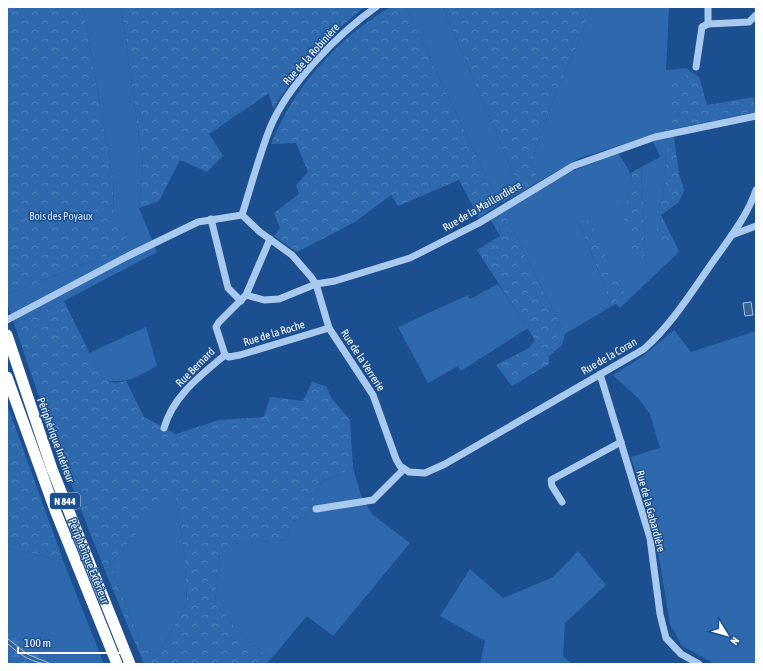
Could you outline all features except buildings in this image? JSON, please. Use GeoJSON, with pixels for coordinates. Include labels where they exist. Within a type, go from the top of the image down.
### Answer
{"type":"FeatureCollection","features":[{"type":"Feature","properties":{"kind":"highway","name":"Périphérique Intérieur"},"geometry":{"type":"LineString","coordinates":[[7,335],[52,469],[130,664]]}},
{"type":"Feature","properties":{"kind":"highway","name":"Périphérique Extérieur"},"geometry":{"type":"LineString","coordinates":[[7,377],[55,510],[117,664]]}},
{"type":"Feature","properties":{"kind":"street","name":"Rue de la Robinière"},"geometry":{"type":"LineString","coordinates":[[242,215],[270,128],[288,96],[303,76],[339,37],[358,20],[376,7]]}},
{"type":"Feature","properties":{"kind":"street"},"geometry":{"type":"LineString","coordinates":[[708,7],[708,24]]}},
{"type":"Feature","properties":{"kind":"street"},"geometry":{"type":"LineString","coordinates":[[696,67],[702,27],[708,24],[749,22],[756,15]]}},
{"type":"Feature","properties":{"kind":"street","name":"Rue de la Maillardière"},"geometry":{"type":"LineString","coordinates":[[243,298],[264,300],[279,299],[316,284],[336,281],[410,258],[479,223],[573,166],[656,136],[756,116]]}},
{"type":"Feature","properties":{"kind":"street","name":"Rue de la Coran"},"geometry":{"type":"LineString","coordinates":[[404,469],[413,473],[425,473],[445,464],[644,349],[661,334],[732,235],[754,200],[756,190]]}},
{"type":"Feature","properties":{"kind":"street"},"geometry":{"type":"LineString","coordinates":[[7,320],[140,250],[198,222],[242,215],[250,225],[300,263],[316,284]]}},
{"type":"Feature","properties":{"kind":"street"},"geometry":{"type":"LineString","coordinates":[[211,219],[228,288],[243,298]]}},
{"type":"Feature","properties":{"kind":"street"},"geometry":{"type":"LineString","coordinates":[[732,235],[756,226]]}},
{"type":"Feature","properties":{"kind":"street","name":"Rue Bernard"},"geometry":{"type":"LineString","coordinates":[[164,428],[171,410],[183,394],[225,355],[216,327],[219,322],[243,298],[270,239]]}},
{"type":"Feature","properties":{"kind":"street","name":"Rue de la Verrerie"},"geometry":{"type":"LineString","coordinates":[[316,284],[329,328],[373,395],[394,456],[404,469]]}},
{"type":"Feature","properties":{"kind":"street","name":"Rue de la Roche"},"geometry":{"type":"LineString","coordinates":[[225,355],[228,357],[240,355],[329,328]]}},
{"type":"Feature","properties":{"kind":"street","name":"Rue de la Gabardière"},"geometry":{"type":"LineString","coordinates":[[600,374],[650,538],[660,614],[666,638],[674,649],[699,664]]}},
{"type":"Feature","properties":{"kind":"street"},"geometry":{"type":"LineString","coordinates":[[562,502],[552,486],[551,480],[621,442]]}},
{"type":"Feature","properties":{"kind":"street"},"geometry":{"type":"LineString","coordinates":[[316,510],[373,500],[404,469]]}},
{"type":"Feature","properties":{"kind":"green space","name":"Bois des Poyaux"},"geometry":{"type":"Polygon","coordinates":[[[7,7],[83,7],[113,178],[114,219],[126,226],[126,248],[7,294],[7,7]]]}},
{"type":"Feature","properties":{"kind":"green space"},"geometry":{"type":"Polygon","coordinates":[[[83,7],[121,7],[143,165],[139,208],[157,252],[64,301],[14,323],[7,304],[7,294],[126,248],[114,219],[113,178],[83,7]]]}},
{"type":"Feature","properties":{"kind":"green space"},"geometry":{"type":"Polygon","coordinates":[[[121,7],[365,7],[338,29],[314,54],[292,81],[273,109],[269,93],[209,134],[223,156],[207,172],[180,160],[159,201],[139,208],[143,165],[121,7]]]}},
{"type":"Feature","properties":{"kind":"green space"},"geometry":{"type":"Polygon","coordinates":[[[391,7],[406,7],[499,204],[479,218],[459,180],[398,206],[391,195],[355,222],[297,252],[274,236],[280,228],[274,213],[299,194],[296,185],[308,172],[296,143],[271,144],[282,119],[293,100],[330,54],[360,28],[391,7]]]}},
{"type":"Feature","properties":{"kind":"green space"},"geometry":{"type":"Polygon","coordinates":[[[406,7],[443,7],[521,192],[499,204],[406,7]]]}},
{"type":"Feature","properties":{"kind":"green space"},"geometry":{"type":"Polygon","coordinates":[[[443,7],[593,7],[551,105],[531,163],[540,181],[521,192],[443,7]]]}},
{"type":"Feature","properties":{"kind":"green space"},"geometry":{"type":"Polygon","coordinates":[[[593,7],[669,7],[666,70],[686,68],[686,76],[678,79],[679,115],[667,125],[664,131],[580,158],[540,181],[531,163],[551,105],[593,7]]]}},
{"type":"Feature","properties":{"kind":"green space"},"geometry":{"type":"Polygon","coordinates":[[[686,68],[699,77],[707,105],[754,97],[755,112],[664,131],[667,125],[679,115],[678,110],[672,107],[668,92],[672,80],[686,76],[686,68]]]}},
{"type":"Feature","properties":{"kind":"green space"},"geometry":{"type":"Polygon","coordinates":[[[674,136],[675,145],[665,150],[666,178],[662,200],[656,214],[665,246],[676,245],[679,252],[620,308],[616,304],[624,292],[579,222],[612,306],[565,334],[503,211],[570,172],[618,153],[633,181],[631,194],[621,208],[642,267],[646,264],[641,167],[660,157],[653,141],[674,136]]]}},
{"type":"Feature","properties":{"kind":"green space"},"geometry":{"type":"Polygon","coordinates":[[[675,145],[679,174],[684,190],[679,202],[661,215],[676,245],[665,247],[657,230],[656,214],[662,200],[666,178],[665,150],[675,145]]]}},
{"type":"Feature","properties":{"kind":"green space"},"geometry":{"type":"Polygon","coordinates":[[[641,167],[646,264],[642,268],[634,255],[621,208],[630,196],[632,188],[631,173],[641,167]]]}},
{"type":"Feature","properties":{"kind":"green space"},"geometry":{"type":"Polygon","coordinates":[[[503,211],[565,334],[562,345],[549,356],[549,364],[512,386],[496,365],[529,348],[535,340],[477,250],[500,236],[491,220],[503,211]]]}},
{"type":"Feature","properties":{"kind":"green space"},"geometry":{"type":"Polygon","coordinates":[[[588,220],[624,292],[616,304],[612,306],[579,222],[588,220]]]}},
{"type":"Feature","properties":{"kind":"green space"},"geometry":{"type":"Polygon","coordinates":[[[498,284],[528,328],[461,371],[458,366],[428,383],[398,327],[468,295],[470,299],[498,284]]]}},
{"type":"Feature","properties":{"kind":"green space"},"geometry":{"type":"Polygon","coordinates":[[[64,301],[89,352],[105,380],[115,383],[126,381],[144,417],[176,434],[219,420],[264,417],[270,397],[303,401],[312,382],[326,386],[332,399],[350,420],[353,468],[322,482],[305,517],[293,521],[286,540],[229,544],[220,553],[215,603],[243,637],[271,659],[266,664],[144,664],[75,495],[14,323],[64,301]],[[174,488],[110,565],[144,650],[158,654],[187,603],[184,550],[174,488]]]}},
{"type":"Feature","properties":{"kind":"green space"},"geometry":{"type":"Polygon","coordinates":[[[146,327],[157,366],[138,376],[126,380],[105,380],[89,353],[146,327]]]}},
{"type":"Feature","properties":{"kind":"green space"},"geometry":{"type":"Polygon","coordinates":[[[674,330],[691,352],[756,331],[756,664],[715,664],[682,646],[670,624],[657,546],[631,457],[660,448],[650,414],[639,399],[613,375],[643,356],[674,330]]]}},
{"type":"Feature","properties":{"kind":"green space"},"geometry":{"type":"Polygon","coordinates":[[[8,407],[63,560],[7,548],[8,407]]]}},
{"type":"Feature","properties":{"kind":"green space"},"geometry":{"type":"Polygon","coordinates":[[[353,468],[361,495],[372,514],[410,543],[333,636],[307,616],[271,659],[243,637],[215,603],[220,553],[229,544],[286,540],[293,521],[305,517],[322,482],[353,468]]]}},
{"type":"Feature","properties":{"kind":"green space"},"geometry":{"type":"Polygon","coordinates":[[[174,487],[184,550],[187,603],[158,654],[144,650],[110,565],[174,487]]]}},
{"type":"Feature","properties":{"kind":"green space"},"geometry":{"type":"Polygon","coordinates":[[[7,548],[63,560],[104,664],[7,664],[7,548]]]}},
{"type":"Feature","properties":{"kind":"green space"},"geometry":{"type":"Polygon","coordinates":[[[578,551],[606,585],[565,623],[563,656],[572,664],[480,664],[485,641],[440,616],[470,569],[503,598],[553,577],[578,551]]]}},
{"type":"Feature","properties":{"kind":"green space"},"geometry":{"type":"Polygon","coordinates":[[[7,632],[39,652],[54,664],[7,664],[7,632]]]}},
{"type":"Feature","properties":{"kind":"shaded area"},"geometry":{"type":"Polygon","coordinates":[[[751,302],[753,315],[745,316],[743,303],[751,302]]]}},
{"type":"Feature","properties":{"kind":"shaded area"},"geometry":{"type":"Polygon","coordinates":[[[7,638],[27,654],[51,664],[44,664],[27,658],[7,643],[7,638]]]}}]}
